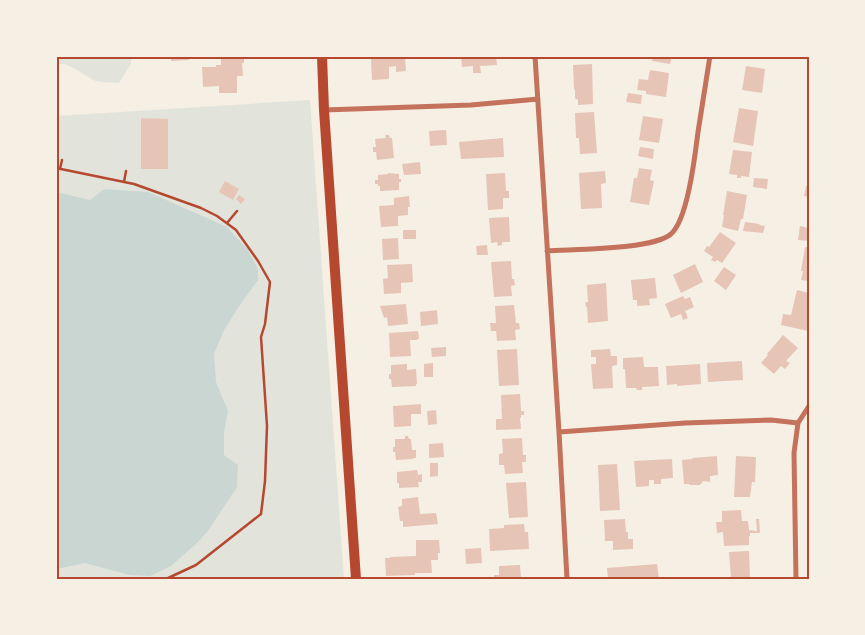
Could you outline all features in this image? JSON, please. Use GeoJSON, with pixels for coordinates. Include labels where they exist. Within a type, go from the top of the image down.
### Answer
{"type":"FeatureCollection","features":[{"type":"Feature","properties":{"kind":"main road"},"geometry":{"type":"LineString","coordinates":[[322,56],[324,110],[356,579]]}},
{"type":"Feature","properties":{"kind":"street"},"geometry":{"type":"LineString","coordinates":[[535,56],[560,432],[567,579]]}},
{"type":"Feature","properties":{"kind":"street"},"geometry":{"type":"LineString","coordinates":[[547,251],[633,246],[654,242],[671,234],[679,223],[690,187],[710,56]]}},
{"type":"Feature","properties":{"kind":"street"},"geometry":{"type":"LineString","coordinates":[[324,110],[461,105],[538,99]]}},
{"type":"Feature","properties":{"kind":"street"},"geometry":{"type":"LineString","coordinates":[[796,579],[794,453],[798,424],[809,406]]}},
{"type":"Feature","properties":{"kind":"street"},"geometry":{"type":"LineString","coordinates":[[560,432],[685,422],[771,420],[798,424]]}},
{"type":"Feature","properties":{"kind":"path"},"geometry":{"type":"LineString","coordinates":[[62,160],[58,169],[134,184],[201,208],[227,223],[236,230],[270,282],[265,324],[261,337],[267,426],[265,481],[261,514],[196,565],[166,579]]}},
{"type":"Feature","properties":{"kind":"path"},"geometry":{"type":"LineString","coordinates":[[124,182],[126,171]]}},
{"type":"Feature","properties":{"kind":"path"},"geometry":{"type":"LineString","coordinates":[[227,223],[237,211]]}},
{"type":"Feature","properties":{"kind":"shaded area"},"geometry":{"type":"Polygon","coordinates":[[[56,56],[131,56],[131,64],[119,83],[102,82],[91,79],[66,65],[56,65],[56,56]]]}},
{"type":"Feature","properties":{"kind":"shaded area"},"geometry":{"type":"Polygon","coordinates":[[[310,100],[344,579],[56,579],[56,116],[310,100]]]}},
{"type":"Feature","properties":{"kind":"shaded area"},"geometry":{"type":"Polygon","coordinates":[[[104,189],[148,192],[227,227],[248,250],[258,270],[258,280],[224,330],[214,354],[216,382],[228,411],[224,432],[224,455],[238,465],[237,487],[207,532],[197,543],[171,566],[150,576],[129,575],[85,563],[56,568],[56,192],[90,200],[104,189]]]}},
{"type":"Feature","properties":{"kind":"building"},"geometry":{"type":"Polygon","coordinates":[[[171,56],[188,56],[189,60],[171,61],[171,56]]]}},
{"type":"Feature","properties":{"kind":"building"},"geometry":{"type":"Polygon","coordinates":[[[221,56],[244,56],[244,63],[242,63],[243,76],[237,76],[237,93],[219,93],[219,86],[203,87],[202,67],[221,65],[221,56]]]}},
{"type":"Feature","properties":{"kind":"building"},"geometry":{"type":"Polygon","coordinates":[[[461,56],[496,56],[497,65],[480,66],[481,73],[473,73],[473,66],[462,67],[461,56]]]}},
{"type":"Feature","properties":{"kind":"building"},"geometry":{"type":"Polygon","coordinates":[[[653,56],[672,56],[670,64],[652,61],[653,56]]]}},
{"type":"Feature","properties":{"kind":"building"},"geometry":{"type":"Polygon","coordinates":[[[405,57],[406,71],[396,72],[396,66],[389,67],[389,79],[372,80],[371,59],[405,57]]]}},
{"type":"Feature","properties":{"kind":"building"},"geometry":{"type":"Polygon","coordinates":[[[592,64],[593,104],[578,105],[574,90],[573,65],[592,64]]]}},
{"type":"Feature","properties":{"kind":"building"},"geometry":{"type":"Polygon","coordinates":[[[746,66],[765,69],[762,93],[742,90],[746,66]]]}},
{"type":"Feature","properties":{"kind":"building"},"geometry":{"type":"Polygon","coordinates":[[[650,70],[669,73],[666,97],[646,94],[646,91],[637,90],[639,79],[648,80],[650,70]]]}},
{"type":"Feature","properties":{"kind":"building"},"geometry":{"type":"Polygon","coordinates":[[[628,93],[642,95],[641,104],[626,102],[628,93]]]}},
{"type":"Feature","properties":{"kind":"building"},"geometry":{"type":"Polygon","coordinates":[[[739,108],[758,111],[753,146],[733,142],[739,108]]]}},
{"type":"Feature","properties":{"kind":"building"},"geometry":{"type":"Polygon","coordinates":[[[594,112],[597,153],[580,154],[579,138],[576,138],[575,113],[594,112]]]}},
{"type":"Feature","properties":{"kind":"building"},"geometry":{"type":"Polygon","coordinates":[[[643,116],[663,119],[659,143],[639,140],[643,116]]]}},
{"type":"Feature","properties":{"kind":"building"},"geometry":{"type":"Polygon","coordinates":[[[141,118],[168,119],[168,169],[141,169],[141,118]]]}},
{"type":"Feature","properties":{"kind":"building"},"geometry":{"type":"Polygon","coordinates":[[[446,130],[447,145],[430,146],[429,131],[446,130]]]}},
{"type":"Feature","properties":{"kind":"building"},"geometry":{"type":"Polygon","coordinates":[[[385,135],[389,135],[392,138],[394,158],[377,160],[376,152],[373,152],[373,147],[376,147],[375,139],[386,138],[385,135]]]}},
{"type":"Feature","properties":{"kind":"building"},"geometry":{"type":"Polygon","coordinates":[[[503,138],[504,157],[461,159],[459,142],[503,138]]]}},
{"type":"Feature","properties":{"kind":"building"},"geometry":{"type":"Polygon","coordinates":[[[640,147],[654,149],[653,159],[638,156],[640,147]]]}},
{"type":"Feature","properties":{"kind":"building"},"geometry":{"type":"Polygon","coordinates":[[[733,150],[752,152],[749,177],[741,176],[741,178],[737,178],[737,175],[729,174],[733,150]]]}},
{"type":"Feature","properties":{"kind":"building"},"geometry":{"type":"Polygon","coordinates":[[[420,162],[421,174],[404,175],[402,164],[420,162]]]}},
{"type":"Feature","properties":{"kind":"building"},"geometry":{"type":"Polygon","coordinates":[[[639,168],[652,170],[650,180],[654,181],[649,205],[630,202],[634,178],[637,178],[639,168]]]}},
{"type":"Feature","properties":{"kind":"building"},"geometry":{"type":"Polygon","coordinates":[[[605,171],[606,183],[601,184],[602,208],[581,209],[579,173],[605,171]]]}},
{"type":"Feature","properties":{"kind":"building"},"geometry":{"type":"Polygon","coordinates":[[[388,173],[399,174],[401,182],[399,182],[399,190],[380,191],[380,186],[375,184],[375,180],[378,180],[378,175],[388,173]]]}},
{"type":"Feature","properties":{"kind":"building"},"geometry":{"type":"Polygon","coordinates":[[[505,173],[506,191],[509,191],[509,198],[503,198],[503,209],[488,210],[486,174],[505,173]]]}},
{"type":"Feature","properties":{"kind":"building"},"geometry":{"type":"Polygon","coordinates":[[[754,178],[768,179],[767,189],[753,187],[754,178]]]}},
{"type":"Feature","properties":{"kind":"building"},"geometry":{"type":"Polygon","coordinates":[[[225,181],[239,189],[233,200],[219,192],[225,181]]]}},
{"type":"Feature","properties":{"kind":"building"},"geometry":{"type":"Polygon","coordinates":[[[806,186],[809,186],[809,197],[804,196],[806,186]]]}},
{"type":"Feature","properties":{"kind":"building"},"geometry":{"type":"Polygon","coordinates":[[[727,191],[747,195],[743,219],[741,219],[738,231],[722,227],[727,191]]]}},
{"type":"Feature","properties":{"kind":"building"},"geometry":{"type":"Polygon","coordinates":[[[239,195],[245,199],[241,204],[236,199],[239,195]]]}},
{"type":"Feature","properties":{"kind":"building"},"geometry":{"type":"Polygon","coordinates":[[[409,196],[410,207],[408,207],[408,215],[398,216],[398,226],[381,227],[379,206],[394,205],[394,198],[409,196]]]}},
{"type":"Feature","properties":{"kind":"building"},"geometry":{"type":"Polygon","coordinates":[[[509,217],[510,242],[502,242],[502,245],[498,246],[497,242],[491,243],[489,218],[509,217]]]}},
{"type":"Feature","properties":{"kind":"building"},"geometry":{"type":"Polygon","coordinates":[[[745,222],[765,226],[763,233],[743,231],[745,222]]]}},
{"type":"Feature","properties":{"kind":"building"},"geometry":{"type":"Polygon","coordinates":[[[800,226],[809,228],[809,241],[798,240],[800,226]]]}},
{"type":"Feature","properties":{"kind":"building"},"geometry":{"type":"Polygon","coordinates":[[[403,230],[416,230],[416,239],[403,239],[403,230]]]}},
{"type":"Feature","properties":{"kind":"building"},"geometry":{"type":"Polygon","coordinates":[[[720,232],[736,243],[722,263],[717,260],[715,262],[711,260],[713,257],[704,251],[720,232]]]}},
{"type":"Feature","properties":{"kind":"building"},"geometry":{"type":"Polygon","coordinates":[[[398,238],[399,259],[383,260],[382,239],[398,238]]]}},
{"type":"Feature","properties":{"kind":"building"},"geometry":{"type":"Polygon","coordinates":[[[487,245],[488,255],[477,255],[476,246],[487,245]]]}},
{"type":"Feature","properties":{"kind":"building"},"geometry":{"type":"Polygon","coordinates":[[[805,247],[809,247],[809,281],[801,280],[805,247]]]}},
{"type":"Feature","properties":{"kind":"building"},"geometry":{"type":"Polygon","coordinates":[[[511,261],[512,279],[514,279],[515,285],[511,286],[512,296],[494,297],[491,262],[511,261]]]}},
{"type":"Feature","properties":{"kind":"building"},"geometry":{"type":"Polygon","coordinates":[[[412,264],[413,282],[401,283],[401,293],[384,294],[383,279],[388,278],[387,265],[412,264]]]}},
{"type":"Feature","properties":{"kind":"building"},"geometry":{"type":"Polygon","coordinates":[[[695,264],[703,282],[681,293],[673,275],[695,264]]]}},
{"type":"Feature","properties":{"kind":"building"},"geometry":{"type":"Polygon","coordinates":[[[724,267],[736,275],[726,290],[714,281],[724,267]]]}},
{"type":"Feature","properties":{"kind":"building"},"geometry":{"type":"Polygon","coordinates":[[[655,278],[657,298],[649,299],[650,305],[637,306],[637,300],[633,300],[631,280],[655,278]]]}},
{"type":"Feature","properties":{"kind":"building"},"geometry":{"type":"Polygon","coordinates":[[[606,283],[608,321],[588,323],[585,302],[588,302],[587,285],[606,283]]]}},
{"type":"Feature","properties":{"kind":"building"},"geometry":{"type":"Polygon","coordinates":[[[797,290],[809,293],[808,331],[781,325],[783,314],[791,315],[797,290]]]}},
{"type":"Feature","properties":{"kind":"building"},"geometry":{"type":"Polygon","coordinates":[[[683,296],[685,299],[690,297],[694,307],[685,311],[688,318],[683,320],[681,314],[671,318],[665,304],[683,296]]]}},
{"type":"Feature","properties":{"kind":"building"},"geometry":{"type":"Polygon","coordinates":[[[406,304],[408,324],[388,326],[387,317],[384,318],[380,306],[406,304]]]}},
{"type":"Feature","properties":{"kind":"building"},"geometry":{"type":"Polygon","coordinates":[[[514,305],[516,323],[519,323],[520,329],[515,330],[516,340],[497,341],[496,331],[491,331],[490,323],[496,323],[495,306],[514,305]]]}},
{"type":"Feature","properties":{"kind":"building"},"geometry":{"type":"Polygon","coordinates":[[[437,310],[438,324],[421,326],[420,312],[437,310]]]}},
{"type":"Feature","properties":{"kind":"building"},"geometry":{"type":"Polygon","coordinates":[[[418,331],[419,338],[417,340],[410,340],[411,356],[390,357],[389,333],[418,331]]]}},
{"type":"Feature","properties":{"kind":"building"},"geometry":{"type":"Polygon","coordinates":[[[783,335],[798,348],[786,361],[790,363],[785,369],[781,366],[774,374],[761,363],[783,335]]]}},
{"type":"Feature","properties":{"kind":"building"},"geometry":{"type":"Polygon","coordinates":[[[446,347],[446,356],[432,357],[431,348],[446,347]]]}},
{"type":"Feature","properties":{"kind":"building"},"geometry":{"type":"Polygon","coordinates":[[[517,349],[519,385],[499,386],[497,350],[517,349]]]}},
{"type":"Feature","properties":{"kind":"building"},"geometry":{"type":"Polygon","coordinates":[[[610,349],[611,356],[617,356],[617,365],[612,366],[613,388],[593,389],[591,364],[596,364],[596,357],[591,357],[591,350],[610,349]]]}},
{"type":"Feature","properties":{"kind":"building"},"geometry":{"type":"Polygon","coordinates":[[[643,357],[644,367],[658,367],[659,386],[642,387],[642,390],[626,388],[623,358],[643,357]]]}},
{"type":"Feature","properties":{"kind":"building"},"geometry":{"type":"Polygon","coordinates":[[[742,361],[743,380],[708,382],[707,363],[742,361]]]}},
{"type":"Feature","properties":{"kind":"building"},"geometry":{"type":"Polygon","coordinates":[[[433,363],[433,377],[424,377],[424,364],[433,363]]]}},
{"type":"Feature","properties":{"kind":"building"},"geometry":{"type":"Polygon","coordinates":[[[407,364],[407,370],[416,369],[416,386],[392,387],[391,379],[389,379],[391,365],[407,364]]]}},
{"type":"Feature","properties":{"kind":"building"},"geometry":{"type":"Polygon","coordinates":[[[700,364],[701,384],[667,385],[666,366],[700,364]]]}},
{"type":"Feature","properties":{"kind":"building"},"geometry":{"type":"Polygon","coordinates":[[[520,394],[521,411],[524,411],[524,415],[521,415],[520,418],[521,429],[496,430],[496,419],[502,419],[501,395],[520,394]]]}},
{"type":"Feature","properties":{"kind":"building"},"geometry":{"type":"Polygon","coordinates":[[[421,404],[421,414],[411,414],[411,426],[394,427],[393,406],[421,404]]]}},
{"type":"Feature","properties":{"kind":"building"},"geometry":{"type":"Polygon","coordinates":[[[436,410],[437,424],[428,425],[427,411],[436,410]]]}},
{"type":"Feature","properties":{"kind":"building"},"geometry":{"type":"Polygon","coordinates":[[[405,436],[411,439],[412,450],[416,450],[416,458],[396,460],[395,452],[393,452],[395,439],[405,439],[405,436]]]}},
{"type":"Feature","properties":{"kind":"building"},"geometry":{"type":"Polygon","coordinates":[[[522,438],[523,455],[526,455],[526,462],[522,462],[523,473],[505,474],[504,465],[499,465],[499,454],[503,453],[502,439],[522,438]]]}},
{"type":"Feature","properties":{"kind":"building"},"geometry":{"type":"Polygon","coordinates":[[[443,443],[444,457],[429,458],[429,444],[443,443]]]}},
{"type":"Feature","properties":{"kind":"building"},"geometry":{"type":"Polygon","coordinates":[[[717,456],[718,475],[710,476],[710,482],[703,481],[700,485],[684,484],[682,460],[717,456]]]}},
{"type":"Feature","properties":{"kind":"building"},"geometry":{"type":"Polygon","coordinates":[[[736,456],[756,457],[755,482],[752,482],[750,497],[734,497],[736,456]]]}},
{"type":"Feature","properties":{"kind":"building"},"geometry":{"type":"Polygon","coordinates":[[[672,459],[673,478],[661,479],[661,484],[654,484],[654,480],[649,480],[649,486],[636,487],[634,461],[672,459]]]}},
{"type":"Feature","properties":{"kind":"building"},"geometry":{"type":"Polygon","coordinates":[[[430,463],[438,463],[438,476],[430,477],[430,463]]]}},
{"type":"Feature","properties":{"kind":"building"},"geometry":{"type":"Polygon","coordinates":[[[617,464],[620,510],[600,511],[598,465],[617,464]]]}},
{"type":"Feature","properties":{"kind":"building"},"geometry":{"type":"Polygon","coordinates":[[[417,470],[418,475],[422,474],[422,482],[418,482],[419,487],[399,488],[397,472],[417,470]]]}},
{"type":"Feature","properties":{"kind":"building"},"geometry":{"type":"Polygon","coordinates":[[[526,482],[528,517],[509,518],[506,483],[526,482]]]}},
{"type":"Feature","properties":{"kind":"building"},"geometry":{"type":"Polygon","coordinates":[[[418,497],[420,514],[436,513],[438,524],[403,527],[398,507],[402,506],[402,499],[418,497]]]}},
{"type":"Feature","properties":{"kind":"building"},"geometry":{"type":"Polygon","coordinates":[[[741,510],[742,521],[748,521],[749,530],[757,531],[756,519],[759,519],[760,533],[750,533],[749,545],[724,546],[723,532],[717,533],[716,522],[722,522],[722,511],[741,510]]]}},
{"type":"Feature","properties":{"kind":"building"},"geometry":{"type":"Polygon","coordinates":[[[625,519],[628,539],[633,539],[633,549],[613,550],[613,541],[605,541],[604,520],[625,519]]]}},
{"type":"Feature","properties":{"kind":"building"},"geometry":{"type":"Polygon","coordinates":[[[524,524],[525,532],[528,532],[529,549],[490,551],[489,529],[504,528],[504,525],[524,524]]]}},
{"type":"Feature","properties":{"kind":"building"},"geometry":{"type":"Polygon","coordinates":[[[416,540],[439,540],[440,553],[438,553],[438,560],[431,560],[432,573],[386,576],[385,558],[416,556],[416,540]]]}},
{"type":"Feature","properties":{"kind":"building"},"geometry":{"type":"Polygon","coordinates":[[[481,548],[482,563],[466,564],[465,549],[481,548]]]}},
{"type":"Feature","properties":{"kind":"building"},"geometry":{"type":"Polygon","coordinates":[[[749,551],[750,579],[731,579],[729,552],[749,551]]]}},
{"type":"Feature","properties":{"kind":"building"},"geometry":{"type":"Polygon","coordinates":[[[657,564],[659,579],[608,579],[607,568],[657,564]]]}},
{"type":"Feature","properties":{"kind":"building"},"geometry":{"type":"Polygon","coordinates":[[[520,565],[521,579],[494,579],[494,575],[499,575],[499,566],[520,565]]]}}]}
